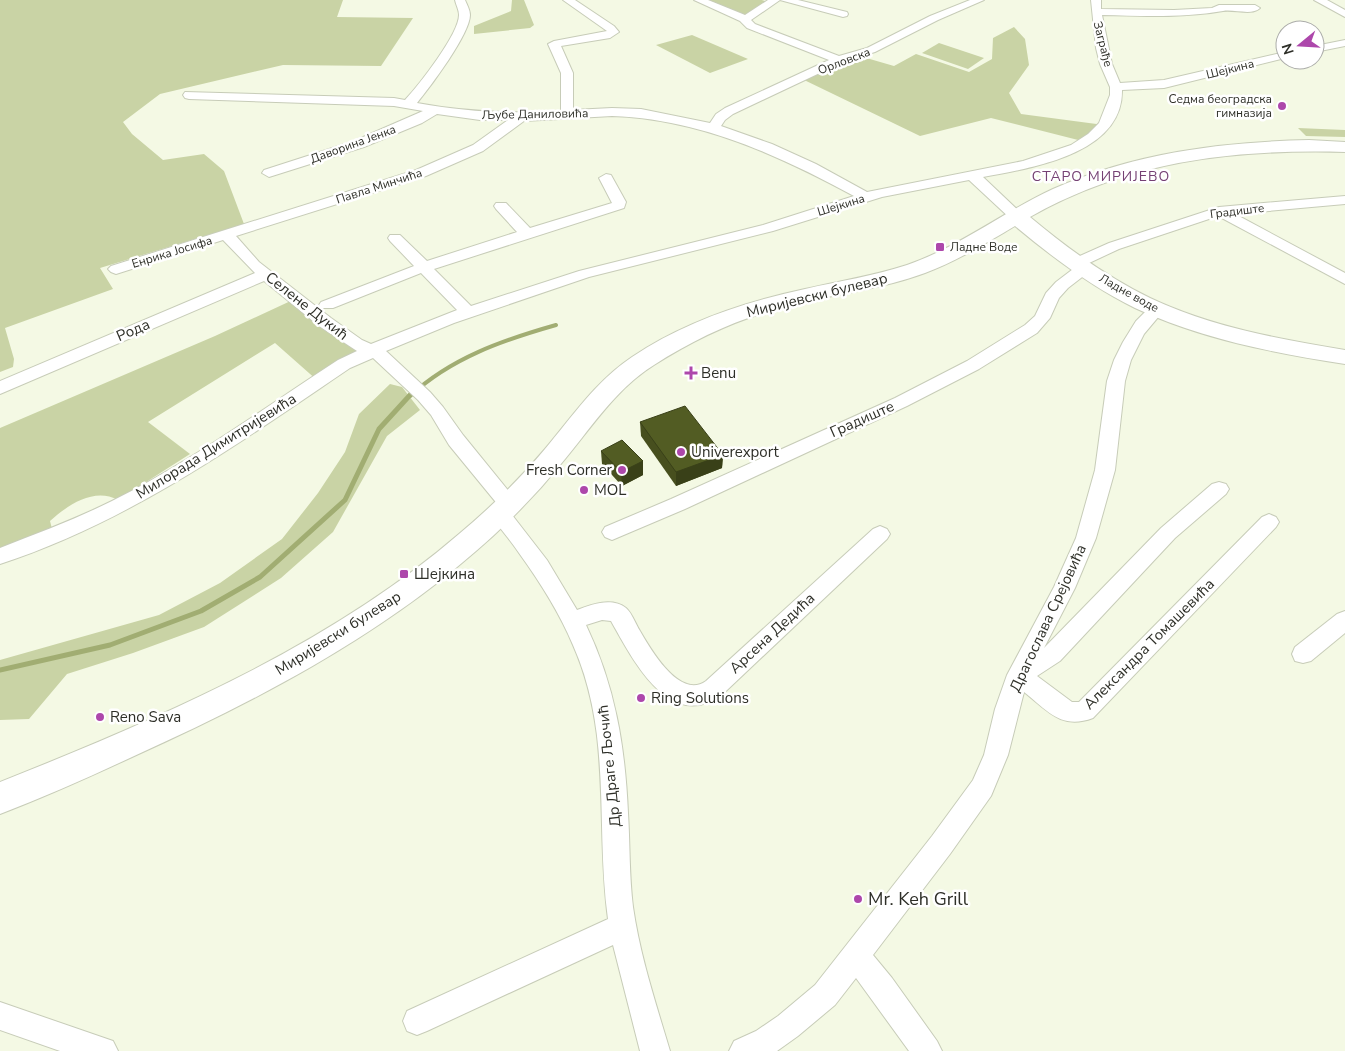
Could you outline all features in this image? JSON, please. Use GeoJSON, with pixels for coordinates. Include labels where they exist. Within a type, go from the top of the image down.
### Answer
{"type":"FeatureCollection","features":[{"type":"Feature","properties":{"kind":"main road","name":"Миријевски булевар"},"geometry":{"type":"LineString","coordinates":[[0,798],[169,726],[277,672],[358,623],[408,589],[464,545],[504,508],[550,459],[604,395],[627,372],[678,340],[727,318],[769,304],[884,279],[923,266],[974,244],[1051,198],[1087,182],[1152,162],[1203,153],[1260,148],[1345,147]]}},
{"type":"Feature","properties":{"kind":"main road","name":"Ладне воде"},"geometry":{"type":"LineString","coordinates":[[1017,217],[1081,265],[1126,293],[1157,309],[1226,333],[1301,350],[1345,357]]}},
{"type":"Feature","properties":{"kind":"street"},"geometry":{"type":"LineString","coordinates":[[409,104],[428,83],[465,22],[464,8],[460,0]]}},
{"type":"Feature","properties":{"kind":"street"},"geometry":{"type":"LineString","coordinates":[[567,114],[567,73],[554,44],[606,36],[613,32],[610,28],[568,0]]}},
{"type":"Feature","properties":{"kind":"street"},"geometry":{"type":"LineString","coordinates":[[698,0],[746,20],[751,26],[838,60]]}},
{"type":"Feature","properties":{"kind":"street"},"geometry":{"type":"LineString","coordinates":[[746,20],[775,0]]}},
{"type":"Feature","properties":{"kind":"street"},"geometry":{"type":"LineString","coordinates":[[785,0],[843,14]]}},
{"type":"Feature","properties":{"kind":"street","name":"Орловска"},"geometry":{"type":"LineString","coordinates":[[714,128],[720,117],[729,111],[838,60],[880,46],[934,18],[975,0]]}},
{"type":"Feature","properties":{"kind":"street"},"geometry":{"type":"LineString","coordinates":[[1319,0],[1345,14]]}},
{"type":"Feature","properties":{"kind":"street"},"geometry":{"type":"LineString","coordinates":[[1096,6],[1182,13],[1214,11],[1221,8],[1255,8]]}},
{"type":"Feature","properties":{"kind":"street","name":"Заграђе"},"geometry":{"type":"LineString","coordinates":[[1096,6],[1106,64],[1116,87]]}},
{"type":"Feature","properties":{"kind":"street"},"geometry":{"type":"LineString","coordinates":[[1325,46],[1345,43]]}},
{"type":"Feature","properties":{"kind":"street","name":"Шејкина"},"geometry":{"type":"LineString","coordinates":[[372,350],[468,312],[584,274],[768,228],[866,197],[1045,160],[1086,142],[1099,131],[1113,108],[1116,87],[1164,84],[1275,57]]}},
{"type":"Feature","properties":{"kind":"street","name":"Љубе Даниловића"},"geometry":{"type":"LineString","coordinates":[[189,95],[354,100],[409,104],[466,115],[521,117],[632,112],[714,128],[783,154],[866,197]]}},
{"type":"Feature","properties":{"kind":"street","name":"Даворина Јенка"},"geometry":{"type":"LineString","coordinates":[[269,173],[359,144],[417,120],[435,110]]}},
{"type":"Feature","properties":{"kind":"street","name":"Павла Минчића"},"geometry":{"type":"LineString","coordinates":[[227,235],[367,191],[445,163],[484,145],[521,117]]}},
{"type":"Feature","properties":{"kind":"street","name":"Ладне воде"},"geometry":{"type":"LineString","coordinates":[[972,175],[1017,217]]}},
{"type":"Feature","properties":{"kind":"street"},"geometry":{"type":"LineString","coordinates":[[327,305],[424,267],[618,205],[619,202],[606,178]]}},
{"type":"Feature","properties":{"kind":"street","name":"Градиште"},"geometry":{"type":"LineString","coordinates":[[612,532],[678,504],[901,402],[967,369],[1031,328],[1042,318],[1052,296],[1081,265],[1114,246],[1219,211],[1345,200]]}},
{"type":"Feature","properties":{"kind":"street"},"geometry":{"type":"LineString","coordinates":[[502,206],[526,234]]}},
{"type":"Feature","properties":{"kind":"street"},"geometry":{"type":"LineString","coordinates":[[1219,211],[1345,280]]}},
{"type":"Feature","properties":{"kind":"street","name":"Енрика Јосифа"},"geometry":{"type":"LineString","coordinates":[[116,269],[227,235]]}},
{"type":"Feature","properties":{"kind":"street","name":"Селене Дукић"},"geometry":{"type":"LineString","coordinates":[[227,235],[241,252],[266,274],[341,334],[384,358],[424,396],[437,411],[504,508]]}},
{"type":"Feature","properties":{"kind":"street"},"geometry":{"type":"LineString","coordinates":[[395,238],[468,312]]}},
{"type":"Feature","properties":{"kind":"street","name":"Рода"},"geometry":{"type":"LineString","coordinates":[[0,388],[266,274]]}},
{"type":"Feature","properties":{"kind":"street","name":"Драгослава Срејовића"},"geometry":{"type":"LineString","coordinates":[[744,1051],[766,1041],[810,1009],[825,995],[942,845],[982,788],[996,755],[1007,709],[1018,675],[1064,588],[1086,538],[1105,470],[1116,381],[1120,367],[1134,334],[1157,309]]}},
{"type":"Feature","properties":{"kind":"street","name":"Милорада Димитријевића"},"geometry":{"type":"LineString","coordinates":[[0,556],[87,521],[159,485],[243,432],[344,364],[372,350]]}},
{"type":"Feature","properties":{"kind":"street"},"geometry":{"type":"LineString","coordinates":[[1018,675],[1042,663],[1052,654],[1168,533],[1219,489]]}},
{"type":"Feature","properties":{"kind":"street","name":"Др Драге Љочић"},"geometry":{"type":"LineString","coordinates":[[504,508],[572,621],[592,663],[606,717],[615,798],[620,907],[623,926],[629,961],[655,1051]]}},
{"type":"Feature","properties":{"kind":"street","name":"Александра Томашевића"},"geometry":{"type":"LineString","coordinates":[[1018,675],[1067,712],[1074,714],[1085,711],[1269,522]]}},
{"type":"Feature","properties":{"kind":"street","name":"Арсена Дедића"},"geometry":{"type":"LineString","coordinates":[[572,621],[604,610],[614,611],[619,615],[653,669],[666,685],[684,695],[697,696],[713,688],[729,674],[849,560],[880,534]]}},
{"type":"Feature","properties":{"kind":"street"},"geometry":{"type":"LineString","coordinates":[[1303,654],[1345,620]]}},
{"type":"Feature","properties":{"kind":"street"},"geometry":{"type":"LineString","coordinates":[[417,1021],[623,926]]}},
{"type":"Feature","properties":{"kind":"street"},"geometry":{"type":"LineString","coordinates":[[856,957],[882,988],[927,1051]]}},
{"type":"Feature","properties":{"kind":"street"},"geometry":{"type":"LineString","coordinates":[[0,1016],[103,1051]]}},
{"type":"Feature","properties":{"kind":"green space"},"geometry":{"type":"Polygon","coordinates":[[[0,0],[343,0],[337,17],[413,18],[381,66],[283,65],[160,94],[123,122],[132,134],[163,160],[204,154],[224,171],[244,224],[100,268],[113,289],[5,328],[14,359],[13,367],[0,372],[0,0]]]}},
{"type":"Feature","properties":{"kind":"green space"},"geometry":{"type":"Polygon","coordinates":[[[512,0],[524,0],[534,25],[530,28],[474,34],[474,26],[511,11],[512,0]]]}},
{"type":"Feature","properties":{"kind":"green space"},"geometry":{"type":"Polygon","coordinates":[[[699,0],[762,0],[771,3],[746,19],[699,0]]]}},
{"type":"Feature","properties":{"kind":"green space"},"geometry":{"type":"Polygon","coordinates":[[[1014,27],[1025,39],[1029,65],[1009,93],[1021,114],[1104,125],[1086,142],[991,118],[920,136],[800,78],[856,55],[894,66],[916,54],[969,72],[992,59],[993,38],[1014,27]]]}},
{"type":"Feature","properties":{"kind":"green space"},"geometry":{"type":"Polygon","coordinates":[[[692,35],[748,59],[710,73],[656,45],[692,35]]]}},
{"type":"Feature","properties":{"kind":"green space"},"geometry":{"type":"Polygon","coordinates":[[[939,43],[984,58],[968,69],[922,53],[939,43]]]}},
{"type":"Feature","properties":{"kind":"green space"},"geometry":{"type":"Polygon","coordinates":[[[1298,128],[1345,130],[1345,137],[1306,136],[1298,128]]]}},
{"type":"Feature","properties":{"kind":"green space"},"geometry":{"type":"Polygon","coordinates":[[[297,298],[372,350],[318,381],[275,343],[148,422],[190,454],[118,500],[100,496],[82,500],[65,509],[50,521],[52,529],[0,548],[0,428],[215,336],[297,298]]]}},
{"type":"Feature","properties":{"kind":"green space"},"geometry":{"type":"Polygon","coordinates":[[[390,384],[402,387],[420,410],[387,436],[333,532],[281,578],[204,627],[133,653],[67,674],[29,719],[0,720],[0,660],[159,615],[220,583],[282,539],[318,493],[345,452],[359,414],[390,384]]]}},
{"type":"Feature","properties":{"kind":"building","name":"Univerexport"},"geometry":{"type":"Polygon","coordinates":[[[685,406],[723,455],[676,472],[640,422],[685,406]]]}},
{"type":"Feature","properties":{"kind":"building"},"geometry":{"type":"Polygon","coordinates":[[[622,440],[643,461],[621,472],[601,451],[622,440]]]}},
{"type":"Feature","properties":{"kind":"waterway"},"geometry":{"type":"LineString","coordinates":[[410,396],[443,371],[478,352],[556,325]]}},
{"type":"Feature","properties":{"kind":"waterway"},"geometry":{"type":"LineString","coordinates":[[0,670],[110,645],[201,611],[260,577],[345,500],[379,429],[411,394]]}},
{"type":"Feature","properties":{"kind":"place","name":"Седма београдска гимназија"},"geometry":{"type":"Point","coordinates":[1282,106]}},
{"type":"Feature","properties":{"kind":"place","name":"Ладне Воде"},"geometry":{"type":"Point","coordinates":[940,247]}},
{"type":"Feature","properties":{"kind":"place","name":"Benu"},"geometry":{"type":"Point","coordinates":[691,373]}},
{"type":"Feature","properties":{"kind":"place","name":"Univerexport"},"geometry":{"type":"Point","coordinates":[681,452]}},
{"type":"Feature","properties":{"kind":"place","name":"Fresh Corner"},"geometry":{"type":"Point","coordinates":[622,470]}},
{"type":"Feature","properties":{"kind":"place","name":"MOL"},"geometry":{"type":"Point","coordinates":[584,490]}},
{"type":"Feature","properties":{"kind":"place","name":"Шејкина"},"geometry":{"type":"Point","coordinates":[404,574]}},
{"type":"Feature","properties":{"kind":"place","name":"Ring Solutions"},"geometry":{"type":"Point","coordinates":[641,698]}},
{"type":"Feature","properties":{"kind":"place","name":"Reno Sava"},"geometry":{"type":"Point","coordinates":[100,717]}},
{"type":"Feature","properties":{"kind":"place","name":"Mr. Keh Grill"},"geometry":{"type":"Point","coordinates":[858,899]}},
{"type":"Feature","properties":{"kind":"district","name":"СТАРО МИРИЈЕВО"},"geometry":{"type":"Point","coordinates":[1101,176]}}]}
